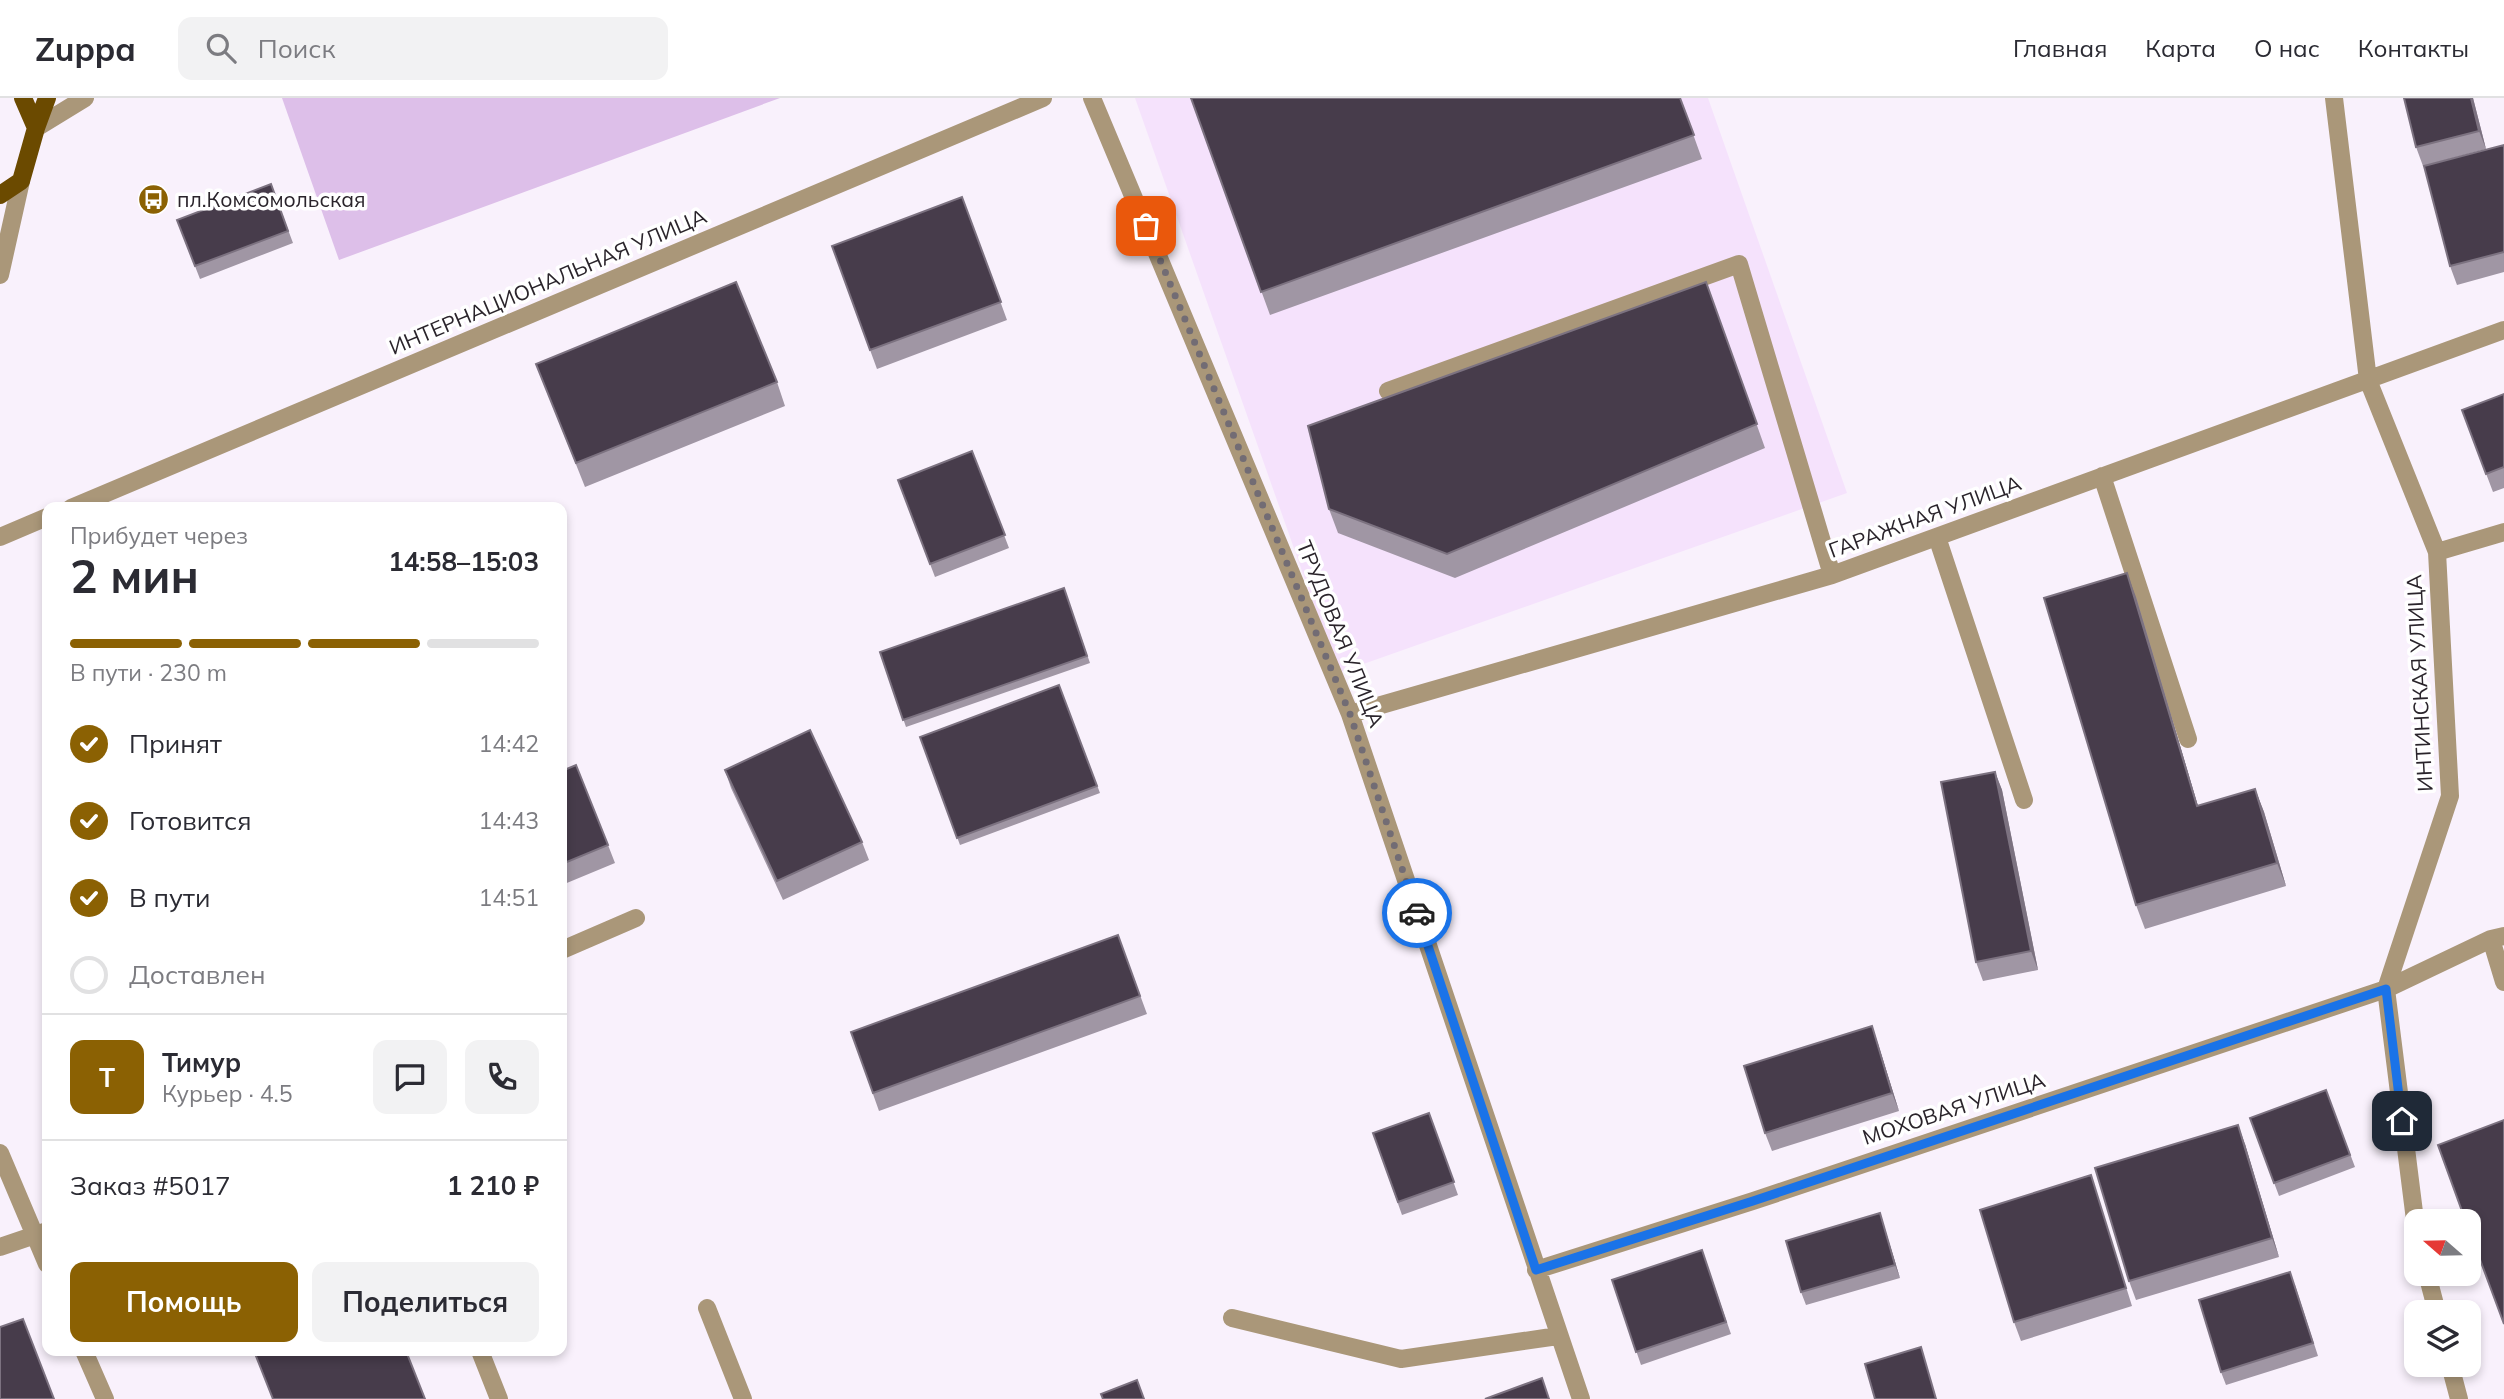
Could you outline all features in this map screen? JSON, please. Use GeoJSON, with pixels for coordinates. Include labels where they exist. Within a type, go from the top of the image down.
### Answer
{"type":"FeatureCollection","features":[{"type":"Feature","properties":{"kind":"main road"},"geometry":{"type":"LineString","coordinates":[[23,98],[36,128]]}},
{"type":"Feature","properties":{"kind":"main road"},"geometry":{"type":"LineString","coordinates":[[0,195],[21,181],[47,98]]}},
{"type":"Feature","properties":{"kind":"street"},"geometry":{"type":"LineString","coordinates":[[36,128],[85,98]]}},
{"type":"Feature","properties":{"kind":"street","name":"ИНТЕРНАЦИОНАЛЬНАЯ УЛИЦА"},"geometry":{"type":"LineString","coordinates":[[85,502],[1043,98]]}},
{"type":"Feature","properties":{"kind":"street","name":"ТРУДОВАЯ УЛИЦА"},"geometry":{"type":"LineString","coordinates":[[1092,98],[1350,714],[1581,1399]]}},
{"type":"Feature","properties":{"kind":"street","name":"ИНТИНСКАЯ УЛИЦА"},"geometry":{"type":"LineString","coordinates":[[2334,98],[2368,380],[2437,552],[2450,796],[2386,989],[2414,1209]]}},
{"type":"Feature","properties":{"kind":"street"},"geometry":{"type":"LineString","coordinates":[[0,275],[21,181]]}},
{"type":"Feature","properties":{"kind":"street"},"geometry":{"type":"LineString","coordinates":[[1388,391],[1738,264],[1832,575]]}},
{"type":"Feature","properties":{"kind":"street","name":"ГАРАЖНАЯ УЛИЦА"},"geometry":{"type":"LineString","coordinates":[[1350,714],[1832,575],[2504,330]]}},
{"type":"Feature","properties":{"kind":"street"},"geometry":{"type":"LineString","coordinates":[[2102,476],[2188,739]]}},
{"type":"Feature","properties":{"kind":"street"},"geometry":{"type":"LineString","coordinates":[[0,537],[42,519]]}},
{"type":"Feature","properties":{"kind":"street"},"geometry":{"type":"LineString","coordinates":[[2437,552],[2504,532]]}},
{"type":"Feature","properties":{"kind":"street"},"geometry":{"type":"LineString","coordinates":[[1937,537],[2024,800]]}},
{"type":"Feature","properties":{"kind":"street"},"geometry":{"type":"LineString","coordinates":[[567,948],[636,918]]}},
{"type":"Feature","properties":{"kind":"street"},"geometry":{"type":"LineString","coordinates":[[2498,938],[2504,982]]}},
{"type":"Feature","properties":{"kind":"street","name":"МОХОВАЯ УЛИЦА"},"geometry":{"type":"LineString","coordinates":[[1536,1270],[1753,1201],[2386,989],[2498,938]]}},
{"type":"Feature","properties":{"kind":"street"},"geometry":{"type":"LineString","coordinates":[[0,1153],[41,1233],[0,1247]]}},
{"type":"Feature","properties":{"kind":"street"},"geometry":{"type":"LineString","coordinates":[[707,1308],[743,1399]]}},
{"type":"Feature","properties":{"kind":"street"},"geometry":{"type":"LineString","coordinates":[[1232,1318],[1401,1359],[1558,1336]]}},
{"type":"Feature","properties":{"kind":"street"},"geometry":{"type":"LineString","coordinates":[[86,1356],[105,1399]]}},
{"type":"Feature","properties":{"kind":"street"},"geometry":{"type":"LineString","coordinates":[[482,1356],[499,1399]]}},
{"type":"Feature","properties":{"kind":"street"},"geometry":{"type":"LineString","coordinates":[[2453,1377],[2459,1399]]}},
{"type":"Feature","properties":{"kind":"shaded area"},"geometry":{"type":"Polygon","coordinates":[[[282,98],[780,98],[339,260],[282,98]]]}},
{"type":"Feature","properties":{"kind":"shaded area"},"geometry":{"type":"Polygon","coordinates":[[[1135,98],[1708,98],[1847,493],[1338,673],[1135,98]]]}},
{"type":"Feature","properties":{"kind":"building"},"geometry":{"type":"Polygon","coordinates":[[[1191,98],[1680,98],[1694,135],[1261,292],[1191,98]]]}},
{"type":"Feature","properties":{"kind":"building"},"geometry":{"type":"Polygon","coordinates":[[[2404,98],[2471,98],[2479,131],[2416,147],[2404,98]]]}},
{"type":"Feature","properties":{"kind":"building"},"geometry":{"type":"Polygon","coordinates":[[[2504,145],[2504,252],[2450,266],[2424,166],[2504,145]]]}},
{"type":"Feature","properties":{"kind":"building"},"geometry":{"type":"Polygon","coordinates":[[[271,184],[288,231],[195,266],[177,220],[271,184]]]}},
{"type":"Feature","properties":{"kind":"building"},"geometry":{"type":"Polygon","coordinates":[[[962,197],[1001,302],[870,350],[832,246],[962,197]]]}},
{"type":"Feature","properties":{"kind":"building"},"geometry":{"type":"Polygon","coordinates":[[[736,282],[777,382],[576,463],[536,364],[736,282]]]}},
{"type":"Feature","properties":{"kind":"building"},"geometry":{"type":"Polygon","coordinates":[[[1706,282],[1757,424],[1447,554],[1329,509],[1308,426],[1706,282]]]}},
{"type":"Feature","properties":{"kind":"building"},"geometry":{"type":"Polygon","coordinates":[[[2504,394],[2504,467],[2486,474],[2462,410],[2504,394]]]}},
{"type":"Feature","properties":{"kind":"building"},"geometry":{"type":"Polygon","coordinates":[[[972,451],[1005,535],[930,564],[898,480],[972,451]]]}},
{"type":"Feature","properties":{"kind":"building"},"geometry":{"type":"Polygon","coordinates":[[[2127,573],[2197,806],[2255,789],[2277,863],[2136,905],[2044,598],[2127,573]]]}},
{"type":"Feature","properties":{"kind":"building"},"geometry":{"type":"Polygon","coordinates":[[[1064,588],[1087,656],[903,720],[880,652],[1064,588]]]}},
{"type":"Feature","properties":{"kind":"building"},"geometry":{"type":"Polygon","coordinates":[[[1059,685],[1097,786],[957,838],[920,737],[1059,685]]]}},
{"type":"Feature","properties":{"kind":"building"},"geometry":{"type":"Polygon","coordinates":[[[810,730],[862,842],[777,881],[725,770],[810,730]]]}},
{"type":"Feature","properties":{"kind":"building"},"geometry":{"type":"Polygon","coordinates":[[[576,765],[608,845],[567,862],[567,769],[576,765]]]}},
{"type":"Feature","properties":{"kind":"building"},"geometry":{"type":"Polygon","coordinates":[[[1995,772],[2031,951],[1976,962],[1941,782],[1995,772]]]}},
{"type":"Feature","properties":{"kind":"building"},"geometry":{"type":"Polygon","coordinates":[[[1118,935],[1140,996],[873,1093],[851,1032],[1118,935]]]}},
{"type":"Feature","properties":{"kind":"building"},"geometry":{"type":"Polygon","coordinates":[[[1872,1026],[1892,1093],[1765,1133],[1744,1066],[1872,1026]]]}},
{"type":"Feature","properties":{"kind":"building"},"geometry":{"type":"Polygon","coordinates":[[[2326,1090],[2350,1155],[2274,1183],[2250,1118],[2326,1090]]]}},
{"type":"Feature","properties":{"kind":"building"},"geometry":{"type":"Polygon","coordinates":[[[1429,1113],[1454,1182],[1398,1202],[1373,1133],[1429,1113]]]}},
{"type":"Feature","properties":{"kind":"building"},"geometry":{"type":"Polygon","coordinates":[[[2504,1120],[2504,1324],[2482,1265],[2482,1209],[2461,1209],[2438,1145],[2504,1120]]]}},
{"type":"Feature","properties":{"kind":"building"},"geometry":{"type":"Polygon","coordinates":[[[2238,1125],[2272,1238],[2129,1281],[2095,1168],[2238,1125]]]}},
{"type":"Feature","properties":{"kind":"building"},"geometry":{"type":"Polygon","coordinates":[[[2091,1175],[2126,1288],[2014,1322],[1980,1210],[2091,1175]]]}},
{"type":"Feature","properties":{"kind":"building"},"geometry":{"type":"Polygon","coordinates":[[[1880,1213],[1895,1265],[1801,1292],[1786,1241],[1880,1213]]]}},
{"type":"Feature","properties":{"kind":"building"},"geometry":{"type":"Polygon","coordinates":[[[1702,1250],[1726,1322],[1636,1352],[1612,1280],[1702,1250]]]}},
{"type":"Feature","properties":{"kind":"building"},"geometry":{"type":"Polygon","coordinates":[[[2290,1272],[2313,1343],[2221,1372],[2199,1300],[2290,1272]]]}},
{"type":"Feature","properties":{"kind":"building"},"geometry":{"type":"Polygon","coordinates":[[[23,1319],[54,1399],[0,1399],[0,1327],[23,1319]]]}},
{"type":"Feature","properties":{"kind":"building"},"geometry":{"type":"Polygon","coordinates":[[[1921,1347],[1936,1399],[1875,1399],[1865,1364],[1921,1347]]]}},
{"type":"Feature","properties":{"kind":"building"},"geometry":{"type":"Polygon","coordinates":[[[256,1356],[408,1356],[425,1399],[273,1399],[256,1356]]]}},
{"type":"Feature","properties":{"kind":"building"},"geometry":{"type":"Polygon","coordinates":[[[1542,1378],[1549,1399],[1485,1399],[1542,1378]]]}},
{"type":"Feature","properties":{"kind":"building"},"geometry":{"type":"Polygon","coordinates":[[[1137,1380],[1144,1399],[1103,1399],[1101,1394],[1137,1380]]]}},
{"type":"Feature","properties":{"kind":"way so far"},"geometry":{"type":"LineString","coordinates":[[1146,226],[1350,714],[1417,913]]}},
{"type":"Feature","properties":{"kind":"place","name":"пл.Комсомольская"},"geometry":{"type":"Point","coordinates":[154,200]}},
{"type":"Feature","properties":{"kind":"route"},"geometry":{"type":"LineString","coordinates":[[1417,913],[1536,1270],[1753,1201],[2386,989],[2402,1121]]}}]}
